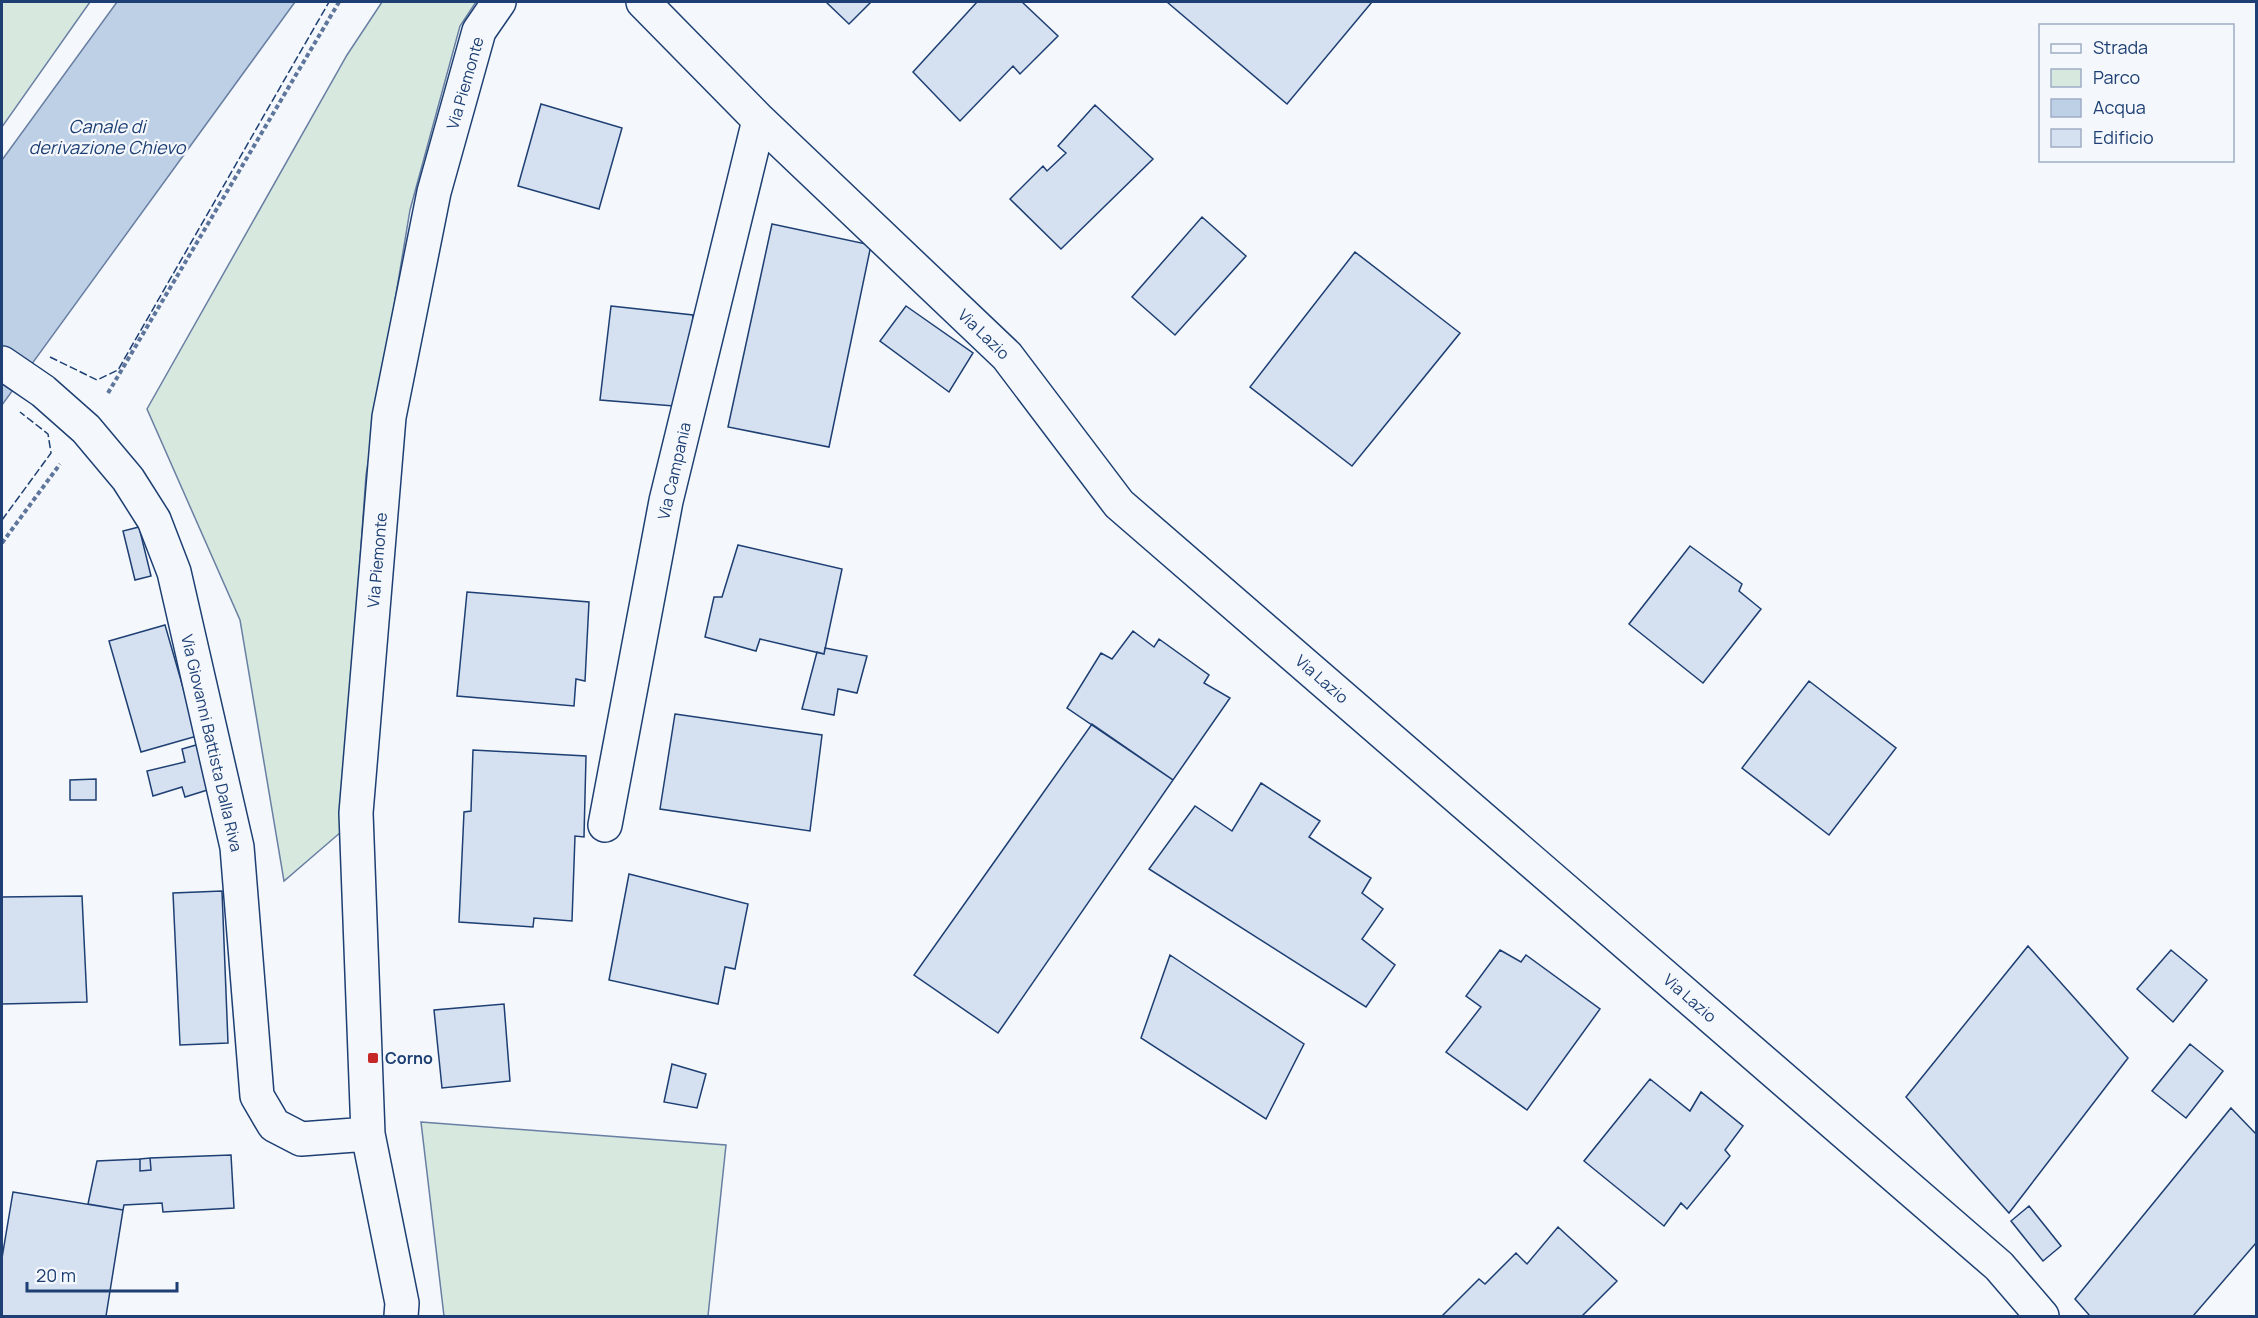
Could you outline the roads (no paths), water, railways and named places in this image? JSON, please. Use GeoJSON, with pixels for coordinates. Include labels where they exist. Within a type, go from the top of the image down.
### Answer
{"type":"FeatureCollection","features":[{"type":"Feature","properties":{"kind":"street","name":"Via Piemonte"},"geometry":{"type":"LineString","coordinates":[[401,1317],[402,1303],[368,1134],[357,813],[389,417],[434,192],[479,31],[499,2]]}},
{"type":"Feature","properties":{"kind":"street","name":"Via Lazio"},"geometry":{"type":"LineString","coordinates":[[643,2],[759,120],[1007,356],[1119,504],[1999,1266],[2042,1317]]}},
{"type":"Feature","properties":{"kind":"street","name":"Via Campania"},"geometry":{"type":"LineString","coordinates":[[605,825],[666,501],[759,120]]}},
{"type":"Feature","properties":{"kind":"street","name":"Via Giovanni Battista Dalla Riva"},"geometry":{"type":"LineString","coordinates":[[2,363],[43,392],[86,429],[128,479],[149,512],[174,572],[237,848],[257,1095],[274,1125],[301,1139],[368,1134]]}},
{"type":"Feature","properties":{"kind":"water","name":"Canale di derivazione Chievo"},"geometry":{"type":"Polygon","coordinates":[[[117,2],[295,2],[2,405],[2,160],[117,2]]]}},
{"type":"Feature","properties":{"kind":"place","name":"Corno"},"geometry":{"type":"Point","coordinates":[373,1058]}}]}
